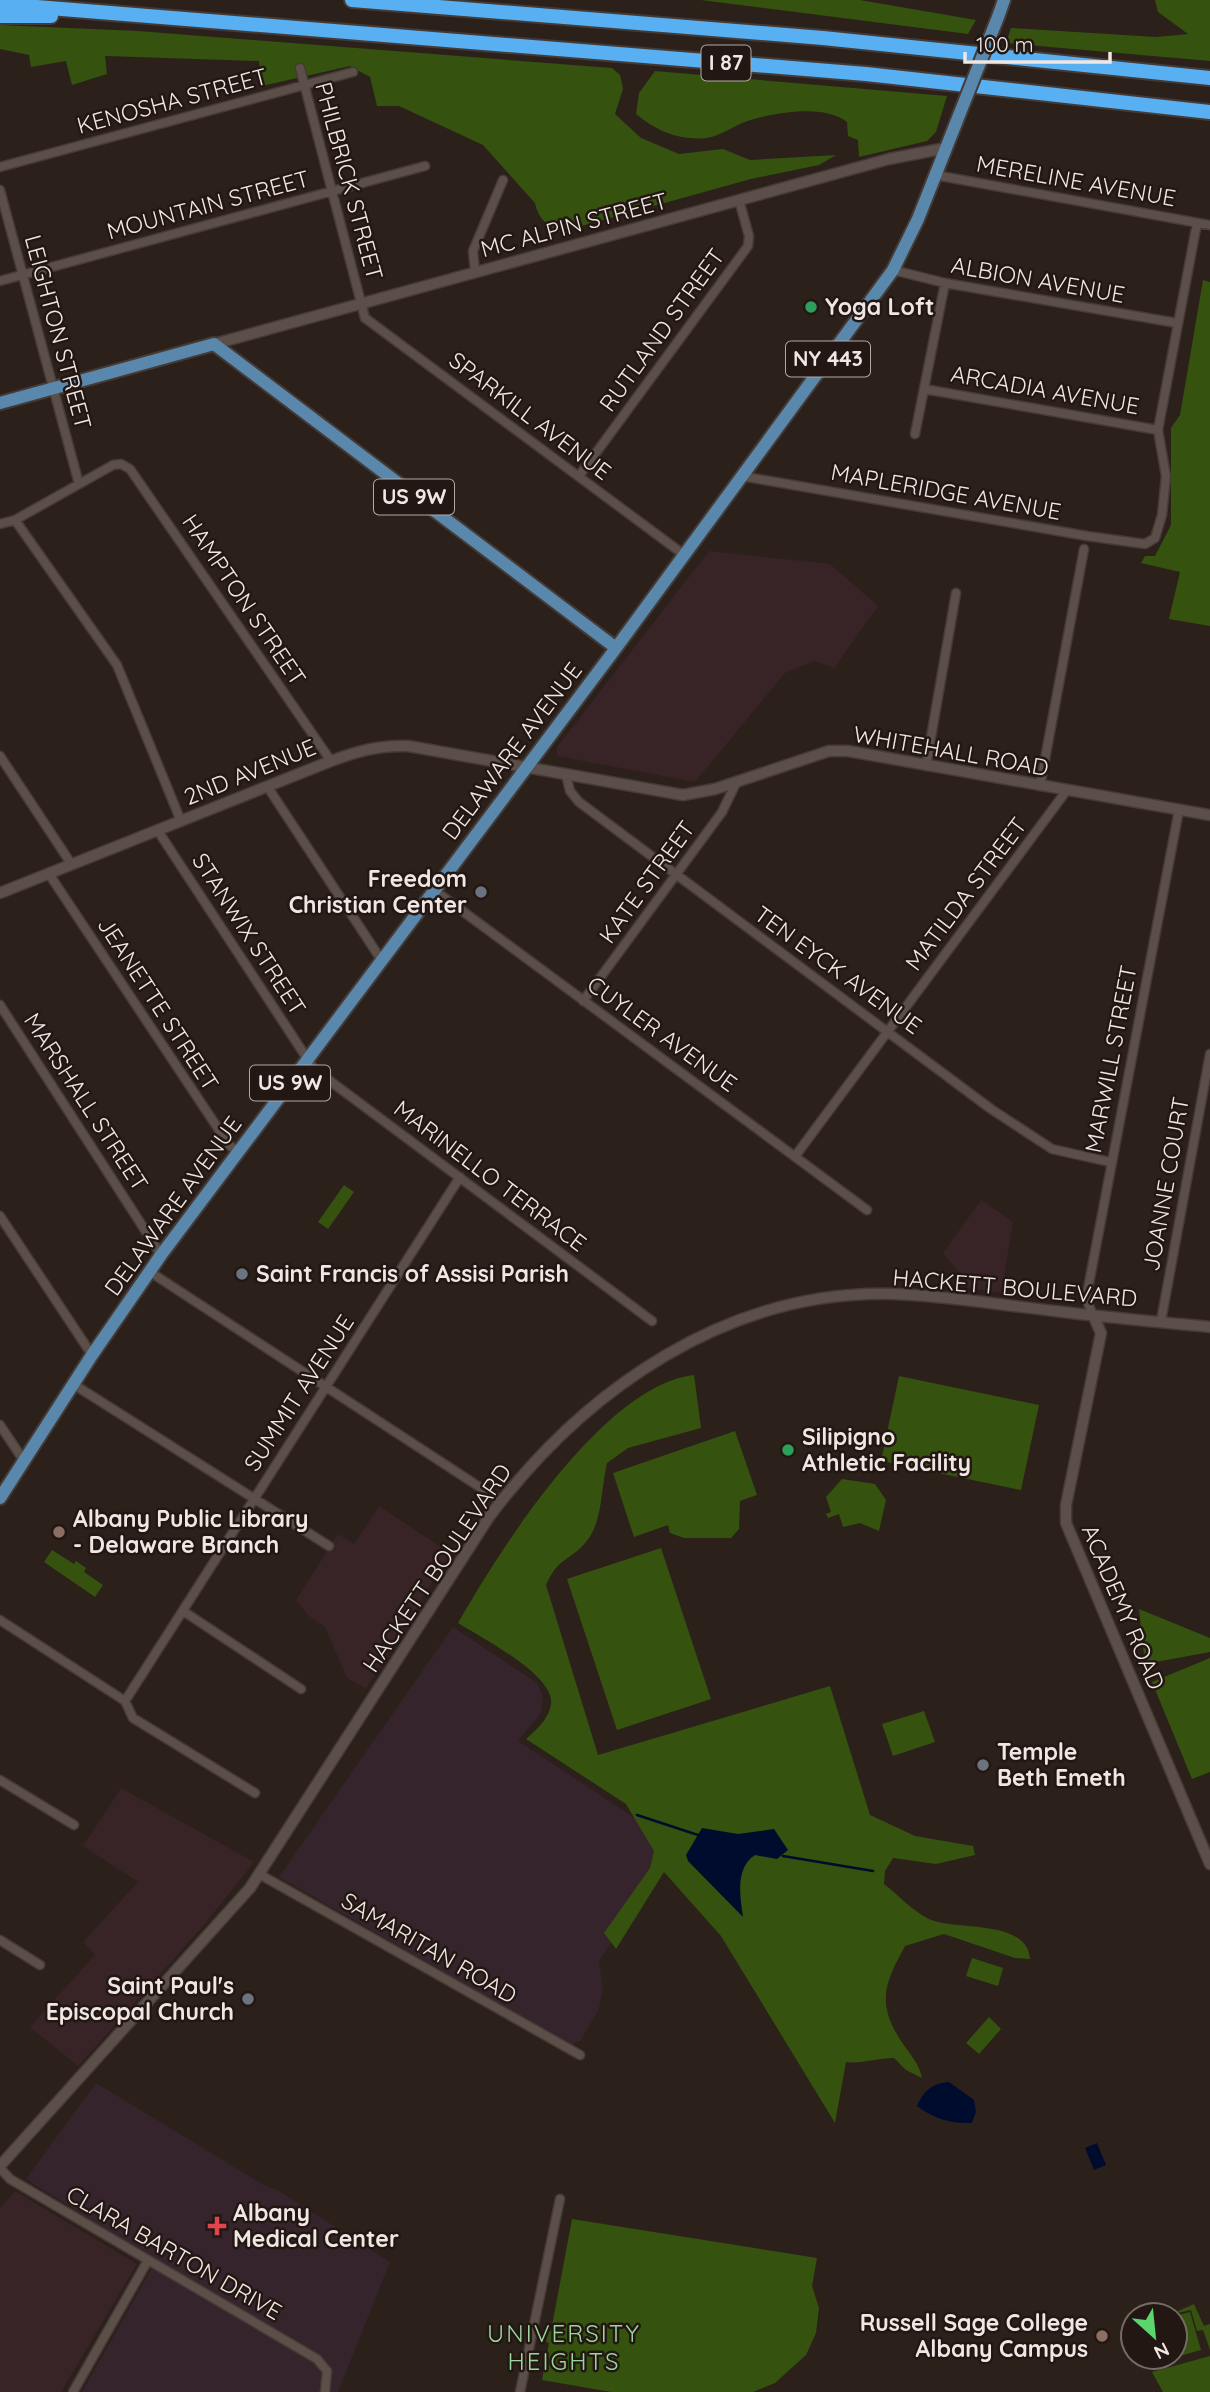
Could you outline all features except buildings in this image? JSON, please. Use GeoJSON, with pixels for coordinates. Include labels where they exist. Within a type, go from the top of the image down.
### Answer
{"type":"FeatureCollection","features":[{"type":"Feature","properties":{"kind":"highway","name":"I 87"},"geometry":{"type":"LineString","coordinates":[[352,0],[797,35],[1210,78]]}},
{"type":"Feature","properties":{"kind":"highway"},"geometry":{"type":"LineString","coordinates":[[383,0],[408,4]]}},
{"type":"Feature","properties":{"kind":"highway","name":"I 87"},"geometry":{"type":"LineString","coordinates":[[0,4],[866,74],[1210,112]]}},
{"type":"Feature","properties":{"kind":"highway"},"geometry":{"type":"LineString","coordinates":[[0,16],[241,23]]}},
{"type":"Feature","properties":{"kind":"main road","name":"DELAWARE AVENUE"},"geometry":{"type":"LineString","coordinates":[[0,1498],[92,1355],[161,1255],[524,767],[616,648],[893,271],[935,175],[1004,0]]}},
{"type":"Feature","properties":{"kind":"main road"},"geometry":{"type":"LineString","coordinates":[[0,403],[214,344]]}},
{"type":"Feature","properties":{"kind":"main road","name":"US 9W"},"geometry":{"type":"LineString","coordinates":[[214,344],[616,648]]}},
{"type":"Feature","properties":{"kind":"street","name":"PHILBRICK STREET"},"geometry":{"type":"LineString","coordinates":[[300,68],[362,303]]}},
{"type":"Feature","properties":{"kind":"street","name":"KENOSHA STREET"},"geometry":{"type":"LineString","coordinates":[[0,167],[353,72]]}},
{"type":"Feature","properties":{"kind":"street","name":"MC ALPIN STREET"},"geometry":{"type":"LineString","coordinates":[[214,344],[899,156],[946,148]]}},
{"type":"Feature","properties":{"kind":"street","name":"MOUNTAIN STREET"},"geometry":{"type":"LineString","coordinates":[[0,281],[425,166]]}},
{"type":"Feature","properties":{"kind":"street","name":"MERELINE AVENUE"},"geometry":{"type":"LineString","coordinates":[[935,175],[1210,225]]}},
{"type":"Feature","properties":{"kind":"street"},"geometry":{"type":"LineString","coordinates":[[475,272],[473,251],[503,180]]}},
{"type":"Feature","properties":{"kind":"street","name":"LEIGHTON STREET"},"geometry":{"type":"LineString","coordinates":[[0,190],[79,484]]}},
{"type":"Feature","properties":{"kind":"street","name":"RUTLAND STREET"},"geometry":{"type":"LineString","coordinates":[[579,476],[748,246],[749,236],[739,200]]}},
{"type":"Feature","properties":{"kind":"street"},"geometry":{"type":"LineString","coordinates":[[1158,430],[1197,223]]}},
{"type":"Feature","properties":{"kind":"street","name":"ALBION AVENUE"},"geometry":{"type":"LineString","coordinates":[[893,271],[945,284],[1177,323]]}},
{"type":"Feature","properties":{"kind":"street"},"geometry":{"type":"LineString","coordinates":[[915,433],[945,284]]}},
{"type":"Feature","properties":{"kind":"street","name":"SPARKILL AVENUE"},"geometry":{"type":"LineString","coordinates":[[362,303],[365,318],[683,554]]}},
{"type":"Feature","properties":{"kind":"street","name":"ARCADIA AVENUE"},"geometry":{"type":"LineString","coordinates":[[924,389],[1158,430]]}},
{"type":"Feature","properties":{"kind":"street","name":"MAPLERIDGE AVENUE"},"geometry":{"type":"LineString","coordinates":[[741,476],[1145,544],[1155,538],[1165,492],[1163,444],[1158,430]]}},
{"type":"Feature","properties":{"kind":"street","name":"HAMPTON STREET"},"geometry":{"type":"LineString","coordinates":[[79,484],[113,465],[121,464],[130,469],[331,761]]}},
{"type":"Feature","properties":{"kind":"street"},"geometry":{"type":"LineString","coordinates":[[0,524],[15,520],[79,484]]}},
{"type":"Feature","properties":{"kind":"street"},"geometry":{"type":"LineString","coordinates":[[15,520],[117,665],[181,821]]}},
{"type":"Feature","properties":{"kind":"street"},"geometry":{"type":"LineString","coordinates":[[1040,786],[1084,548]]}},
{"type":"Feature","properties":{"kind":"street"},"geometry":{"type":"LineString","coordinates":[[926,766],[956,593]]}},
{"type":"Feature","properties":{"kind":"street","name":"2ND AVENUE"},"geometry":{"type":"LineString","coordinates":[[0,893],[367,747],[408,746],[524,767]]}},
{"type":"Feature","properties":{"kind":"street","name":"WHITEHALL ROAD"},"geometry":{"type":"LineString","coordinates":[[524,767],[683,795],[736,783],[829,751],[848,751],[1210,815]]}},
{"type":"Feature","properties":{"kind":"street"},"geometry":{"type":"LineString","coordinates":[[0,757],[72,865]]}},
{"type":"Feature","properties":{"kind":"street","name":"TEN EYCK AVENUE"},"geometry":{"type":"LineString","coordinates":[[566,775],[570,791],[579,802],[1040,1142],[1069,1154],[1110,1161]]}},
{"type":"Feature","properties":{"kind":"street","name":"KATE STREET"},"geometry":{"type":"LineString","coordinates":[[583,1002],[722,812],[736,783]]}},
{"type":"Feature","properties":{"kind":"street"},"geometry":{"type":"LineString","coordinates":[[267,786],[382,961]]}},
{"type":"Feature","properties":{"kind":"street","name":"MATILDA STREET"},"geometry":{"type":"LineString","coordinates":[[796,1155],[1066,790]]}},
{"type":"Feature","properties":{"kind":"street","name":"MARWILL STREET"},"geometry":{"type":"LineString","coordinates":[[1093,1315],[1086,1299],[1110,1161],[1179,810]]}},
{"type":"Feature","properties":{"kind":"street","name":"STANWIX STREET"},"geometry":{"type":"LineString","coordinates":[[158,831],[308,1059]]}},
{"type":"Feature","properties":{"kind":"street","name":"JEANETTE STREET"},"geometry":{"type":"LineString","coordinates":[[50,874],[229,1145],[238,1152]]}},
{"type":"Feature","properties":{"kind":"street","name":"CUYLER AVENUE"},"geometry":{"type":"LineString","coordinates":[[434,890],[867,1210]]}},
{"type":"Feature","properties":{"kind":"street","name":"MARSHALL STREET"},"geometry":{"type":"LineString","coordinates":[[0,1005],[161,1255]]}},
{"type":"Feature","properties":{"kind":"street","name":"JOANNE COURT"},"geometry":{"type":"LineString","coordinates":[[1161,1321],[1210,1054]]}},
{"type":"Feature","properties":{"kind":"street","name":"MARINELLO TERRACE"},"geometry":{"type":"LineString","coordinates":[[308,1059],[314,1069],[652,1321]]}},
{"type":"Feature","properties":{"kind":"street","name":"SUMMIT AVENUE"},"geometry":{"type":"LineString","coordinates":[[125,1700],[460,1177]]}},
{"type":"Feature","properties":{"kind":"street"},"geometry":{"type":"LineString","coordinates":[[0,1216],[92,1355]]}},
{"type":"Feature","properties":{"kind":"street"},"geometry":{"type":"LineString","coordinates":[[150,1272],[501,1501]]}},
{"type":"Feature","properties":{"kind":"street","name":"HACKETT BOULEVARD"},"geometry":{"type":"LineString","coordinates":[[0,2167],[218,1926],[259,1874],[501,1501],[565,1428],[608,1392],[643,1368],[708,1332],[755,1315],[824,1299],[893,1294],[1210,1327]]}},
{"type":"Feature","properties":{"kind":"street","name":"ACADEMY ROAD"},"geometry":{"type":"LineString","coordinates":[[1093,1315],[1101,1333],[1066,1505],[1066,1523],[1210,1864]]}},
{"type":"Feature","properties":{"kind":"street"},"geometry":{"type":"LineString","coordinates":[[73,1384],[329,1546]]}},
{"type":"Feature","properties":{"kind":"street"},"geometry":{"type":"LineString","coordinates":[[0,1425],[24,1461]]}},
{"type":"Feature","properties":{"kind":"street"},"geometry":{"type":"LineString","coordinates":[[183,1611],[301,1689]]}},
{"type":"Feature","properties":{"kind":"street"},"geometry":{"type":"LineString","coordinates":[[0,1620],[125,1700],[133,1718],[255,1793]]}},
{"type":"Feature","properties":{"kind":"street"},"geometry":{"type":"LineString","coordinates":[[0,1780],[74,1825]]}},
{"type":"Feature","properties":{"kind":"street","name":"SAMARITAN ROAD"},"geometry":{"type":"LineString","coordinates":[[259,1874],[580,2055]]}},
{"type":"Feature","properties":{"kind":"street"},"geometry":{"type":"LineString","coordinates":[[0,1940],[40,1965]]}},
{"type":"Feature","properties":{"kind":"street","name":"CLARA BARTON DRIVE"},"geometry":{"type":"LineString","coordinates":[[0,2167],[9,2179],[317,2359],[327,2371],[325,2392]]}},
{"type":"Feature","properties":{"kind":"street"},"geometry":{"type":"LineString","coordinates":[[520,2392],[560,2199]]}},
{"type":"Feature","properties":{"kind":"street"},"geometry":{"type":"LineString","coordinates":[[73,2392],[147,2262]]}},
{"type":"Feature","properties":{"kind":"shaded area"},"geometry":{"type":"Polygon","coordinates":[[[709,551],[830,564],[878,606],[834,668],[814,661],[785,673],[695,782],[557,756],[557,747],[709,551]]]}},
{"type":"Feature","properties":{"kind":"shaded area"},"geometry":{"type":"Polygon","coordinates":[[[981,1200],[1013,1222],[1001,1293],[967,1287],[959,1272],[943,1253],[981,1200]]]}},
{"type":"Feature","properties":{"kind":"shaded area"},"geometry":{"type":"Polygon","coordinates":[[[379,1506],[450,1553],[366,1689],[347,1678],[325,1627],[309,1616],[296,1600],[338,1534],[354,1544],[379,1506]]]}},
{"type":"Feature","properties":{"kind":"shaded area"},"geometry":{"type":"Polygon","coordinates":[[[453,1627],[537,1683],[543,1696],[541,1713],[518,1741],[674,1844],[599,1961],[603,1990],[598,2011],[580,2041],[571,2045],[279,1877],[453,1627]]]}},
{"type":"Feature","properties":{"kind":"shaded area"},"geometry":{"type":"Polygon","coordinates":[[[121,1788],[254,1862],[204,1925],[78,2066],[30,2027],[95,1955],[83,1942],[138,1882],[83,1846],[121,1788]]]}},
{"type":"Feature","properties":{"kind":"shaded area","name":"Albany Medical Center"},"geometry":{"type":"Polygon","coordinates":[[[96,2083],[264,2185],[279,2191],[390,2262],[338,2392],[82,2392],[156,2261],[26,2179],[96,2083]]]}},
{"type":"Feature","properties":{"kind":"shaded area"},"geometry":{"type":"Polygon","coordinates":[[[15,2191],[137,2264],[61,2392],[0,2392],[0,2208],[15,2191]]]}},
{"type":"Feature","properties":{"kind":"green space"},"geometry":{"type":"Polygon","coordinates":[[[701,0],[860,0],[976,20],[968,34],[701,0]]]}},
{"type":"Feature","properties":{"kind":"green space"},"geometry":{"type":"Polygon","coordinates":[[[1155,0],[1210,0],[1210,61],[1006,43],[1011,28],[1156,37],[1188,34],[1158,12],[1155,0]]]}},
{"type":"Feature","properties":{"kind":"green space"},"geometry":{"type":"Polygon","coordinates":[[[0,25],[138,31],[612,68],[620,75],[623,89],[615,114],[641,138],[679,154],[723,149],[750,160],[836,155],[819,165],[751,179],[560,232],[544,221],[535,203],[483,145],[399,106],[377,106],[370,77],[350,66],[262,86],[259,61],[105,56],[107,74],[72,85],[66,61],[31,67],[29,55],[0,49],[0,25]]]}},
{"type":"Feature","properties":{"kind":"green space"},"geometry":{"type":"Polygon","coordinates":[[[655,71],[947,96],[936,132],[927,141],[859,157],[858,140],[848,136],[847,122],[837,116],[810,111],[766,116],[707,138],[687,138],[660,130],[636,114],[639,93],[655,71]]]}},
{"type":"Feature","properties":{"kind":"green space"},"geometry":{"type":"Polygon","coordinates":[[[1203,280],[1210,282],[1210,626],[1169,619],[1180,572],[1141,563],[1145,556],[1155,556],[1171,525],[1171,428],[1180,415],[1203,280]]]}},
{"type":"Feature","properties":{"kind":"green space"},"geometry":{"type":"Polygon","coordinates":[[[344,1185],[354,1192],[328,1229],[318,1222],[344,1185]]]}},
{"type":"Feature","properties":{"kind":"green space"},"geometry":{"type":"Polygon","coordinates":[[[694,1375],[701,1428],[628,1448],[607,1463],[599,1515],[592,1534],[555,1569],[546,1585],[598,1755],[830,1686],[870,1815],[915,1836],[973,1846],[975,1855],[936,1864],[893,1858],[885,1871],[884,1884],[927,1918],[1002,1931],[1016,1937],[1026,1946],[1030,1959],[1015,1958],[944,1934],[905,1946],[888,1982],[886,2004],[893,2027],[916,2063],[922,2078],[906,2070],[894,2058],[846,2062],[835,2123],[721,1936],[664,1872],[616,1949],[604,1933],[650,1868],[654,1851],[626,1804],[526,1739],[541,1724],[550,1709],[549,1693],[541,1681],[514,1658],[458,1623],[527,1515],[591,1438],[625,1408],[660,1385],[694,1375]]]}},
{"type":"Feature","properties":{"kind":"green space"},"geometry":{"type":"Polygon","coordinates":[[[899,1376],[1039,1405],[1021,1490],[881,1461],[899,1376]]]}},
{"type":"Feature","properties":{"kind":"green space"},"geometry":{"type":"Polygon","coordinates":[[[735,1431],[757,1495],[740,1501],[739,1529],[731,1538],[684,1538],[670,1533],[668,1525],[634,1537],[613,1473],[735,1431]]]}},
{"type":"Feature","properties":{"kind":"green space"},"geometry":{"type":"Polygon","coordinates":[[[842,1479],[875,1484],[886,1500],[879,1531],[860,1523],[843,1527],[839,1514],[828,1518],[826,1514],[831,1512],[826,1497],[842,1479]]]}},
{"type":"Feature","properties":{"kind":"green space"},"geometry":{"type":"Polygon","coordinates":[[[661,1548],[711,1699],[617,1730],[567,1579],[661,1548]]]}},
{"type":"Feature","properties":{"kind":"green space"},"geometry":{"type":"Polygon","coordinates":[[[52,1550],[74,1564],[76,1561],[86,1568],[84,1572],[103,1585],[95,1597],[44,1562],[52,1550]]]}},
{"type":"Feature","properties":{"kind":"green space"},"geometry":{"type":"Polygon","coordinates":[[[1139,1609],[1210,1638],[1210,1652],[1145,1664],[1139,1609]]]}},
{"type":"Feature","properties":{"kind":"green space"},"geometry":{"type":"Polygon","coordinates":[[[1210,1658],[1210,1772],[1192,1779],[1152,1682],[1210,1658]]]}},
{"type":"Feature","properties":{"kind":"green space"},"geometry":{"type":"Polygon","coordinates":[[[924,1711],[935,1742],[893,1756],[882,1724],[924,1711]]]}},
{"type":"Feature","properties":{"kind":"green space"},"geometry":{"type":"Polygon","coordinates":[[[972,1958],[1003,1968],[998,1986],[966,1976],[972,1958]]]}},
{"type":"Feature","properties":{"kind":"green space"},"geometry":{"type":"Polygon","coordinates":[[[989,2017],[1001,2029],[979,2054],[966,2043],[989,2017]]]}},
{"type":"Feature","properties":{"kind":"green space"},"geometry":{"type":"Polygon","coordinates":[[[572,2219],[817,2258],[812,2286],[819,2308],[816,2333],[806,2355],[775,2383],[753,2392],[611,2392],[542,2380],[549,2343],[546,2342],[548,2331],[551,2331],[572,2219]]]}},
{"type":"Feature","properties":{"kind":"green space"},"geometry":{"type":"Polygon","coordinates":[[[1194,2304],[1204,2326],[1210,2324],[1210,2350],[1203,2330],[1197,2331],[1189,2306],[1194,2304]]]}},
{"type":"Feature","properties":{"kind":"green space"},"geometry":{"type":"Polygon","coordinates":[[[1189,2312],[1201,2350],[1189,2353],[1189,2312]]]}},
{"type":"Feature","properties":{"kind":"green space"},"geometry":{"type":"Polygon","coordinates":[[[1210,2356],[1210,2392],[1163,2392],[1152,2372],[1189,2371],[1189,2362],[1210,2356]]]}},
{"type":"Feature","properties":{"kind":"water"},"geometry":{"type":"Polygon","coordinates":[[[702,1828],[738,1834],[774,1829],[788,1850],[777,1859],[755,1855],[744,1867],[740,1883],[743,1917],[688,1861],[686,1855],[702,1828]]]}},
{"type":"Feature","properties":{"kind":"water"},"geometry":{"type":"Polygon","coordinates":[[[949,2082],[974,2100],[976,2112],[972,2123],[943,2120],[917,2106],[929,2089],[949,2082]]]}},
{"type":"Feature","properties":{"kind":"water"},"geometry":{"type":"Polygon","coordinates":[[[1097,2143],[1106,2165],[1094,2170],[1085,2148],[1097,2143]]]}},
{"type":"Feature","properties":{"kind":"waterway"},"geometry":{"type":"LineString","coordinates":[[637,1815],[698,1835]]}},
{"type":"Feature","properties":{"kind":"waterway"},"geometry":{"type":"LineString","coordinates":[[783,1856],[873,1871]]}},
{"type":"Feature","properties":{"kind":"place","name":"Yoga Loft"},"geometry":{"type":"Point","coordinates":[811,307]}},
{"type":"Feature","properties":{"kind":"place","name":"Freedom Christian Center"},"geometry":{"type":"Point","coordinates":[481,892]}},
{"type":"Feature","properties":{"kind":"place","name":"Saint Francis of Assisi Parish"},"geometry":{"type":"Point","coordinates":[242,1274]}},
{"type":"Feature","properties":{"kind":"place","name":"Silipigno Athletic Facility"},"geometry":{"type":"Point","coordinates":[788,1450]}},
{"type":"Feature","properties":{"kind":"place","name":"Albany Public Library - Delaware Branch"},"geometry":{"type":"Point","coordinates":[59,1532]}},
{"type":"Feature","properties":{"kind":"place","name":"Temple Beth Emeth"},"geometry":{"type":"Point","coordinates":[983,1765]}},
{"type":"Feature","properties":{"kind":"place","name":"Saint Paul's Episcopal Church"},"geometry":{"type":"Point","coordinates":[248,1999]}},
{"type":"Feature","properties":{"kind":"place","name":"Albany Medical Center"},"geometry":{"type":"Point","coordinates":[217,2226]}},
{"type":"Feature","properties":{"kind":"place","name":"Russell Sage College Albany Campus"},"geometry":{"type":"Point","coordinates":[1102,2336]}},
{"type":"Feature","properties":{"kind":"district","name":"UNIVERSITY HEIGHTS"},"geometry":{"type":"Point","coordinates":[564,2348]}}]}
